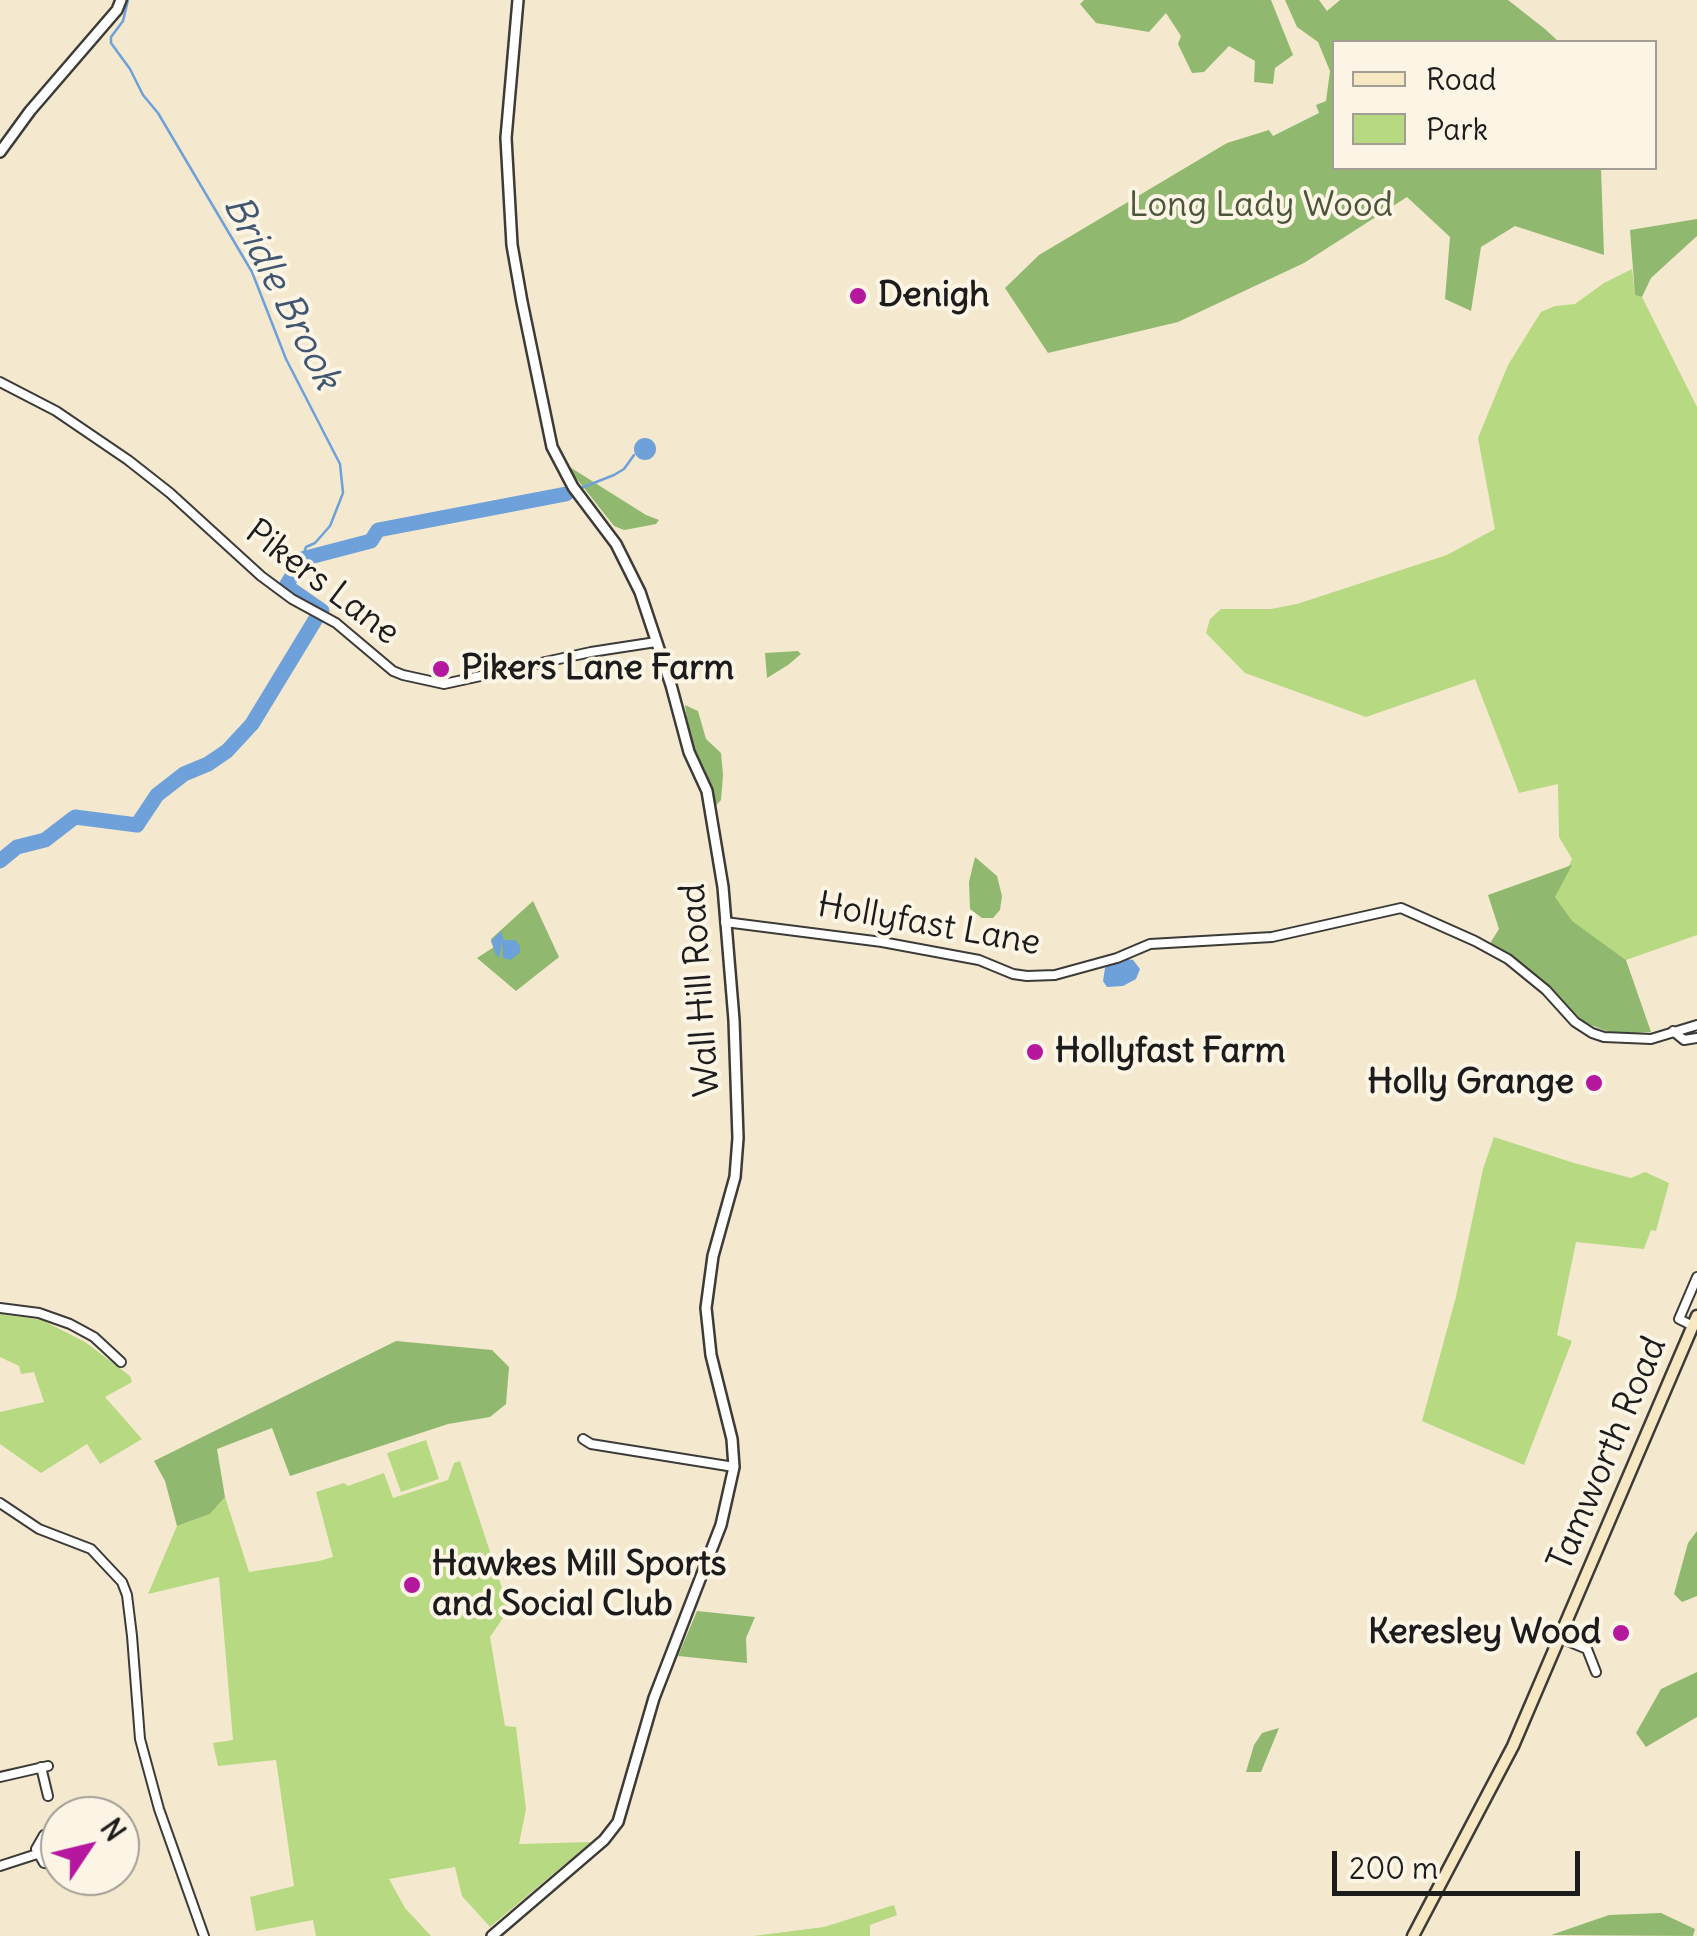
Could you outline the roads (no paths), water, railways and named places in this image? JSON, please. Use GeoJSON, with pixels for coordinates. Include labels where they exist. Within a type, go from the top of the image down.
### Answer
{"type":"FeatureCollection","features":[{"type":"Feature","properties":{"kind":"main road","name":"Tamworth Road"},"geometry":{"type":"LineString","coordinates":[[1413,1936],[1513,1746],[1695,1321]]}},
{"type":"Feature","properties":{"kind":"street"},"geometry":{"type":"LineString","coordinates":[[0,152],[30,111],[118,10],[121,0]]}},
{"type":"Feature","properties":{"kind":"street","name":"Wall Hill Road"},"geometry":{"type":"LineString","coordinates":[[492,1936],[604,1840],[618,1822],[654,1698],[721,1524],[734,1467],[706,1308],[713,1256],[735,1177],[738,1138],[734,1020],[723,887],[706,790],[689,752],[640,592],[616,544],[576,491],[552,447],[512,246],[506,138],[518,0]]}},
{"type":"Feature","properties":{"kind":"street","name":"Pikers Lane"},"geometry":{"type":"LineString","coordinates":[[0,382],[56,411],[128,460],[261,576],[292,599],[336,623],[403,675],[444,684],[656,642]]}},
{"type":"Feature","properties":{"kind":"street","name":"Hollyfast Lane"},"geometry":{"type":"LineString","coordinates":[[725,922],[882,942],[980,960],[1027,976],[1055,975],[1117,958],[1150,944],[1272,937],[1402,908],[1475,940],[1508,960],[1546,990],[1574,1022],[1604,1038],[1651,1039],[1697,1025]]}},
{"type":"Feature","properties":{"kind":"street","name":"Hollyfast Lane"},"geometry":{"type":"LineString","coordinates":[[1672,1031],[1684,1040],[1697,1038]]}},
{"type":"Feature","properties":{"kind":"street"},"geometry":{"type":"LineString","coordinates":[[1695,1321],[1679,1319],[1697,1277]]}},
{"type":"Feature","properties":{"kind":"street"},"geometry":{"type":"LineString","coordinates":[[0,1308],[39,1313],[70,1324],[94,1337],[121,1362]]}},
{"type":"Feature","properties":{"kind":"street"},"geometry":{"type":"LineString","coordinates":[[583,1439],[591,1444],[734,1467]]}},
{"type":"Feature","properties":{"kind":"street"},"geometry":{"type":"LineString","coordinates":[[0,1504],[39,1529],[92,1549],[122,1582],[132,1636],[140,1738],[159,1808],[204,1936]]}},
{"type":"Feature","properties":{"kind":"street"},"geometry":{"type":"LineString","coordinates":[[1560,1638],[1587,1649],[1596,1672]]}},
{"type":"Feature","properties":{"kind":"street"},"geometry":{"type":"LineString","coordinates":[[0,1777],[45,1766],[48,1796]]}},
{"type":"Feature","properties":{"kind":"street"},"geometry":{"type":"LineString","coordinates":[[40,1839],[36,1845],[40,1857]]}},
{"type":"Feature","properties":{"kind":"street"},"geometry":{"type":"LineString","coordinates":[[0,1866],[37,1854]]}},
{"type":"Feature","properties":{"kind":"water"},"geometry":{"type":"Polygon","coordinates":[[[645,438],[653,441],[653,457],[645,460],[637,457],[634,449],[637,441],[645,438]]]}},
{"type":"Feature","properties":{"kind":"water"},"geometry":{"type":"Polygon","coordinates":[[[501,931],[504,940],[515,940],[520,946],[520,952],[511,960],[503,958],[502,941],[499,958],[491,941],[501,931]]]}},
{"type":"Feature","properties":{"kind":"water"},"geometry":{"type":"Polygon","coordinates":[[[1127,959],[1140,969],[1136,979],[1123,986],[1107,987],[1103,981],[1105,968],[1127,959]]]}},
{"type":"Feature","properties":{"kind":"waterway","name":"Bridle Brook"},"geometry":{"type":"LineString","coordinates":[[128,0],[123,21],[111,43],[158,113],[252,272],[286,359],[340,464],[343,493],[330,526],[306,547],[302,559]]}},
{"type":"Feature","properties":{"kind":"waterway"},"geometry":{"type":"LineString","coordinates":[[566,494],[614,475],[634,455]]}},
{"type":"Feature","properties":{"kind":"waterway"},"geometry":{"type":"LineString","coordinates":[[322,611],[286,586],[302,559],[371,541],[378,530],[566,494]]}},
{"type":"Feature","properties":{"kind":"waterway"},"geometry":{"type":"LineString","coordinates":[[0,861],[17,847],[45,840],[75,817],[137,825],[157,795],[184,774],[227,751],[252,724],[317,617]]}},
{"type":"Feature","properties":{"kind":"place","name":"Denigh"},"geometry":{"type":"Point","coordinates":[858,296]}},
{"type":"Feature","properties":{"kind":"place","name":"Pikers Lane Farm"},"geometry":{"type":"Point","coordinates":[441,669]}},
{"type":"Feature","properties":{"kind":"place","name":"Hollyfast Farm"},"geometry":{"type":"Point","coordinates":[1035,1052]}},
{"type":"Feature","properties":{"kind":"place","name":"Holly Grange"},"geometry":{"type":"Point","coordinates":[1594,1083]}},
{"type":"Feature","properties":{"kind":"place","name":"Hawkes Mill Sports and Social Club"},"geometry":{"type":"Point","coordinates":[412,1585]}},
{"type":"Feature","properties":{"kind":"place","name":"Keresley Wood"},"geometry":{"type":"Point","coordinates":[1621,1633]}},
{"type":"Feature","properties":{"kind":"park label","name":"Long Lady Wood"},"geometry":{"type":"Point","coordinates":[1261,206]}}]}
